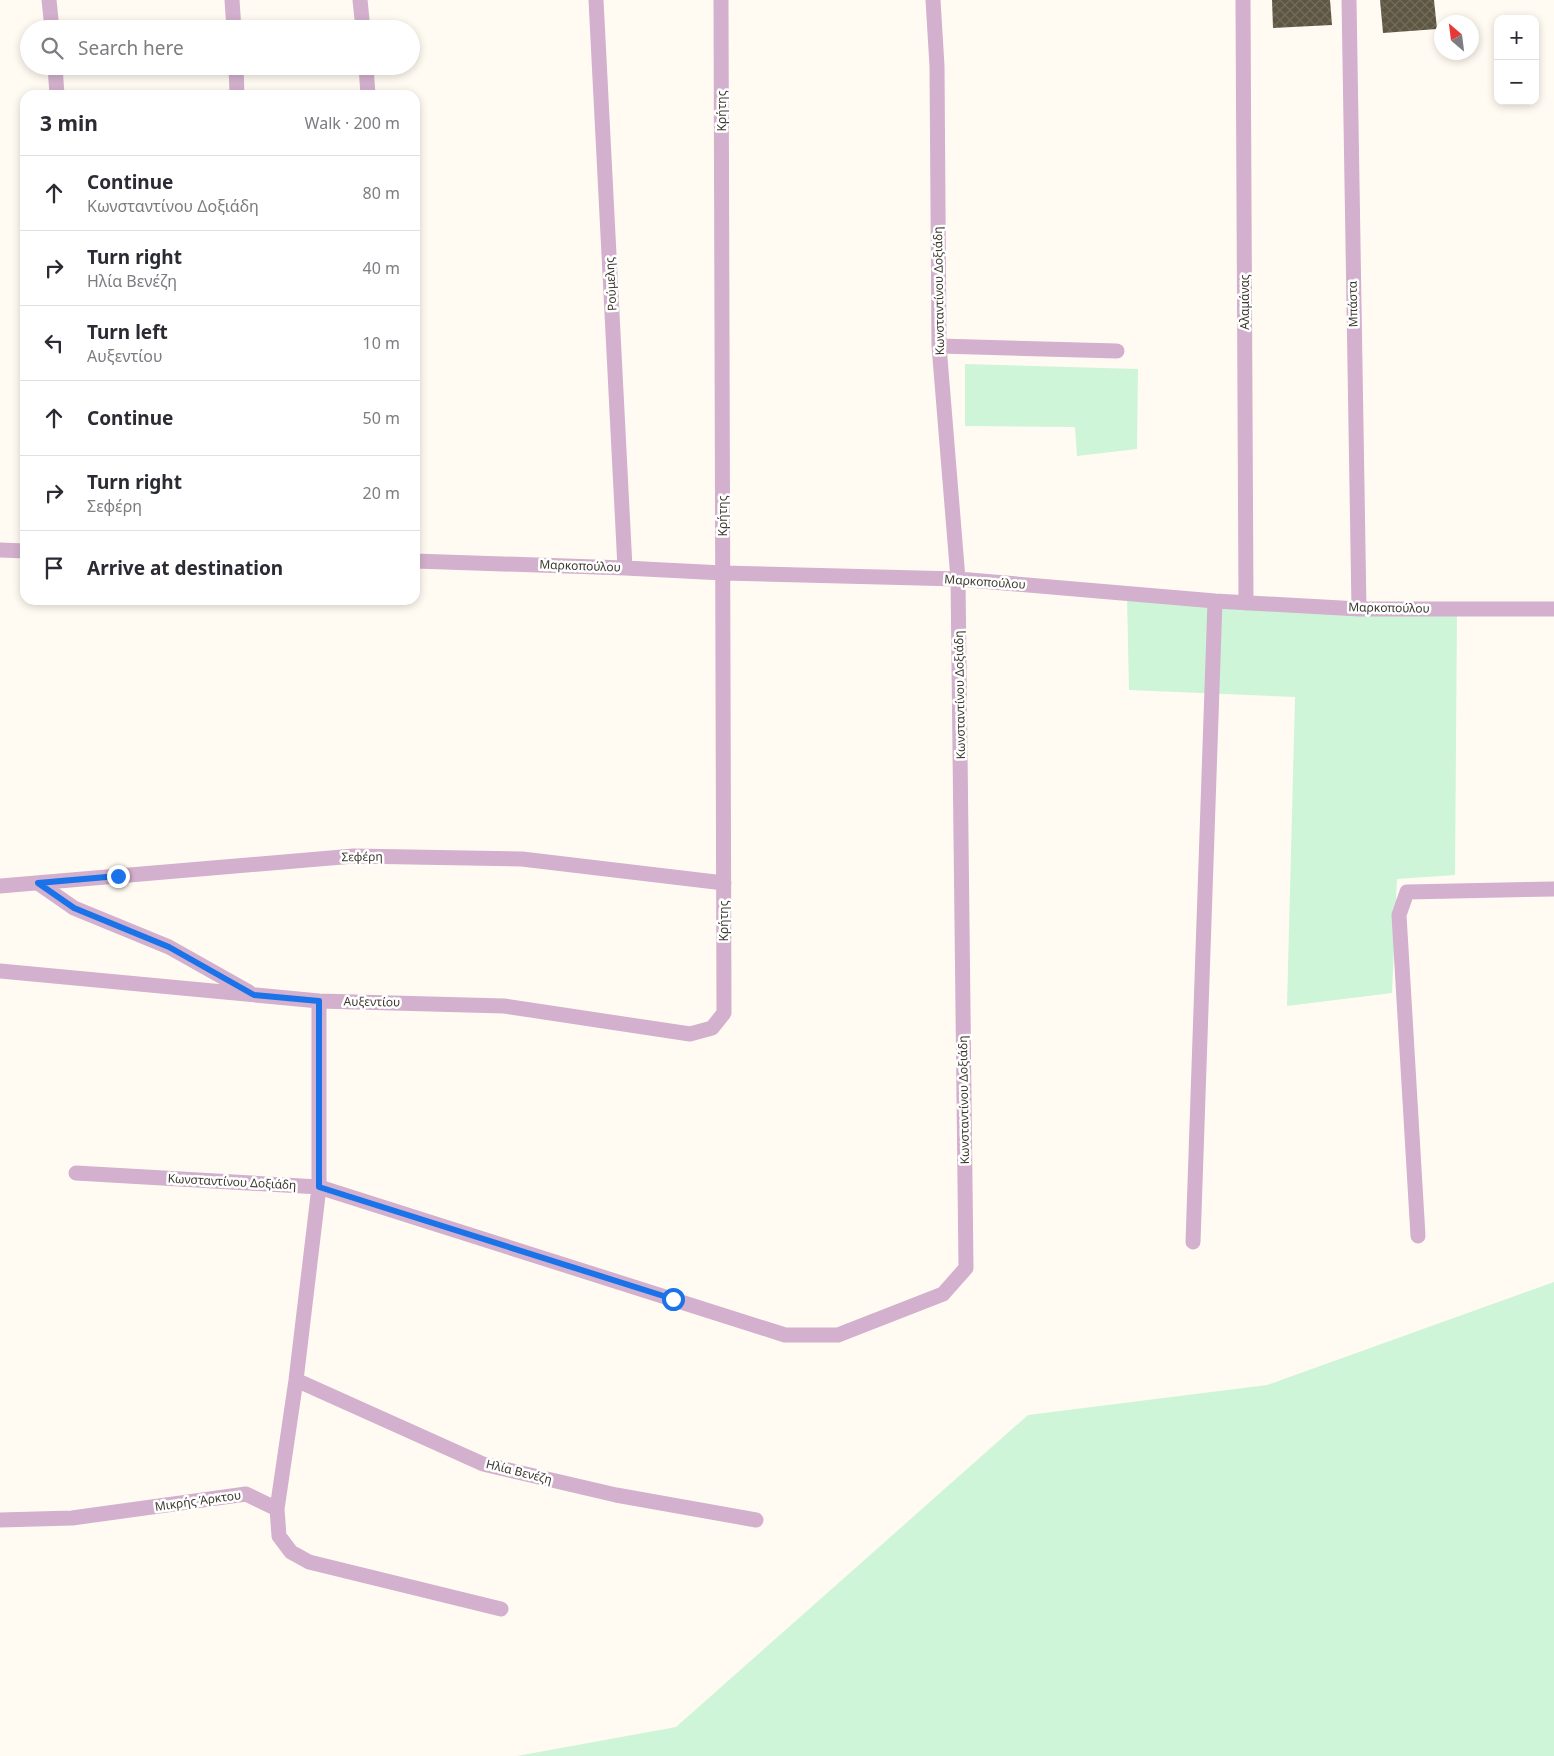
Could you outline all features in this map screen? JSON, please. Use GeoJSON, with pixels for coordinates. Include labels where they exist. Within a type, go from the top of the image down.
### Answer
{"type":"FeatureCollection","features":[{"type":"Feature","properties":{"kind":"street"},"geometry":{"type":"LineString","coordinates":[[49,0],[51,20]]}},
{"type":"Feature","properties":{"kind":"street"},"geometry":{"type":"LineString","coordinates":[[232,0],[233,20]]}},
{"type":"Feature","properties":{"kind":"street"},"geometry":{"type":"LineString","coordinates":[[360,0],[362,20]]}},
{"type":"Feature","properties":{"kind":"street","name":"Ρούμελης"},"geometry":{"type":"LineString","coordinates":[[596,0],[625,568]]}},
{"type":"Feature","properties":{"kind":"street","name":"Κρήτης"},"geometry":{"type":"LineString","coordinates":[[712,1028],[724,1013],[721,0]]}},
{"type":"Feature","properties":{"kind":"street","name":"Κωνσταντίνου Δοξιάδη"},"geometry":{"type":"LineString","coordinates":[[76,1173],[319,1187],[785,1334],[838,1335],[943,1294],[966,1268],[958,579],[939,346],[937,66],[933,0]]}},
{"type":"Feature","properties":{"kind":"street","name":"Αλαμάνας"},"geometry":{"type":"LineString","coordinates":[[1243,0],[1246,603]]}},
{"type":"Feature","properties":{"kind":"street","name":"Μπάστα"},"geometry":{"type":"LineString","coordinates":[[1349,0],[1359,609]]}},
{"type":"Feature","properties":{"kind":"street"},"geometry":{"type":"LineString","coordinates":[[56,75],[57,90]]}},
{"type":"Feature","properties":{"kind":"street"},"geometry":{"type":"LineString","coordinates":[[237,75],[238,90]]}},
{"type":"Feature","properties":{"kind":"street"},"geometry":{"type":"LineString","coordinates":[[367,75],[368,90]]}},
{"type":"Feature","properties":{"kind":"street"},"geometry":{"type":"LineString","coordinates":[[939,346],[1117,351]]}},
{"type":"Feature","properties":{"kind":"street"},"geometry":{"type":"LineString","coordinates":[[0,550],[20,551]]}},
{"type":"Feature","properties":{"kind":"street","name":"Μαρκοπούλου"},"geometry":{"type":"LineString","coordinates":[[420,561],[723,573],[958,579],[1215,601],[1359,609],[1554,609]]}},
{"type":"Feature","properties":{"kind":"street"},"geometry":{"type":"LineString","coordinates":[[1193,1242],[1215,601]]}},
{"type":"Feature","properties":{"kind":"street","name":"Σεφέρη"},"geometry":{"type":"LineString","coordinates":[[0,886],[354,856],[522,859],[724,883]]}},
{"type":"Feature","properties":{"kind":"street"},"geometry":{"type":"LineString","coordinates":[[38,883],[74,908],[169,947],[254,995]]}},
{"type":"Feature","properties":{"kind":"street"},"geometry":{"type":"LineString","coordinates":[[1418,1236],[1399,915],[1407,892],[1554,889]]}},
{"type":"Feature","properties":{"kind":"street","name":"Αυξεντίου"},"geometry":{"type":"LineString","coordinates":[[0,971],[319,1001],[504,1006],[690,1034],[712,1028]]}},
{"type":"Feature","properties":{"kind":"street"},"geometry":{"type":"LineString","coordinates":[[319,1001],[319,1187],[296,1380],[277,1508],[279,1536],[291,1552],[309,1562],[500,1609]]}},
{"type":"Feature","properties":{"kind":"street","name":"Ηλία Βενέζη"},"geometry":{"type":"LineString","coordinates":[[296,1380],[483,1464],[616,1495],[756,1520]]}},
{"type":"Feature","properties":{"kind":"street","name":"Μικρής Άρκτου"},"geometry":{"type":"LineString","coordinates":[[0,1520],[72,1518],[246,1494],[277,1508]]}},
{"type":"Feature","properties":{"kind":"green space"},"geometry":{"type":"Polygon","coordinates":[[[965,364],[1138,369],[1137,449],[1077,456],[1075,427],[965,426],[965,364]]]}},
{"type":"Feature","properties":{"kind":"green space"},"geometry":{"type":"Polygon","coordinates":[[[1127,597],[1457,611],[1455,875],[1397,879],[1392,993],[1287,1006],[1295,697],[1129,690],[1127,597]]]}},
{"type":"Feature","properties":{"kind":"green space"},"geometry":{"type":"Polygon","coordinates":[[[1554,1282],[1554,1756],[517,1756],[676,1727],[1028,1415],[1267,1385],[1554,1282]]]}},
{"type":"Feature","properties":{"kind":"building"},"geometry":{"type":"Polygon","coordinates":[[[1272,0],[1330,0],[1332,25],[1273,28],[1272,0]]]}},
{"type":"Feature","properties":{"kind":"building"},"geometry":{"type":"Polygon","coordinates":[[[1380,0],[1434,0],[1436,15],[1434,15],[1434,29],[1383,33],[1380,0]]]}},
{"type":"Feature","properties":{"kind":"route"},"geometry":{"type":"LineString","coordinates":[[118,876],[38,883],[74,908],[169,947],[254,995],[319,1001],[319,1187],[673,1299]]}}]}
